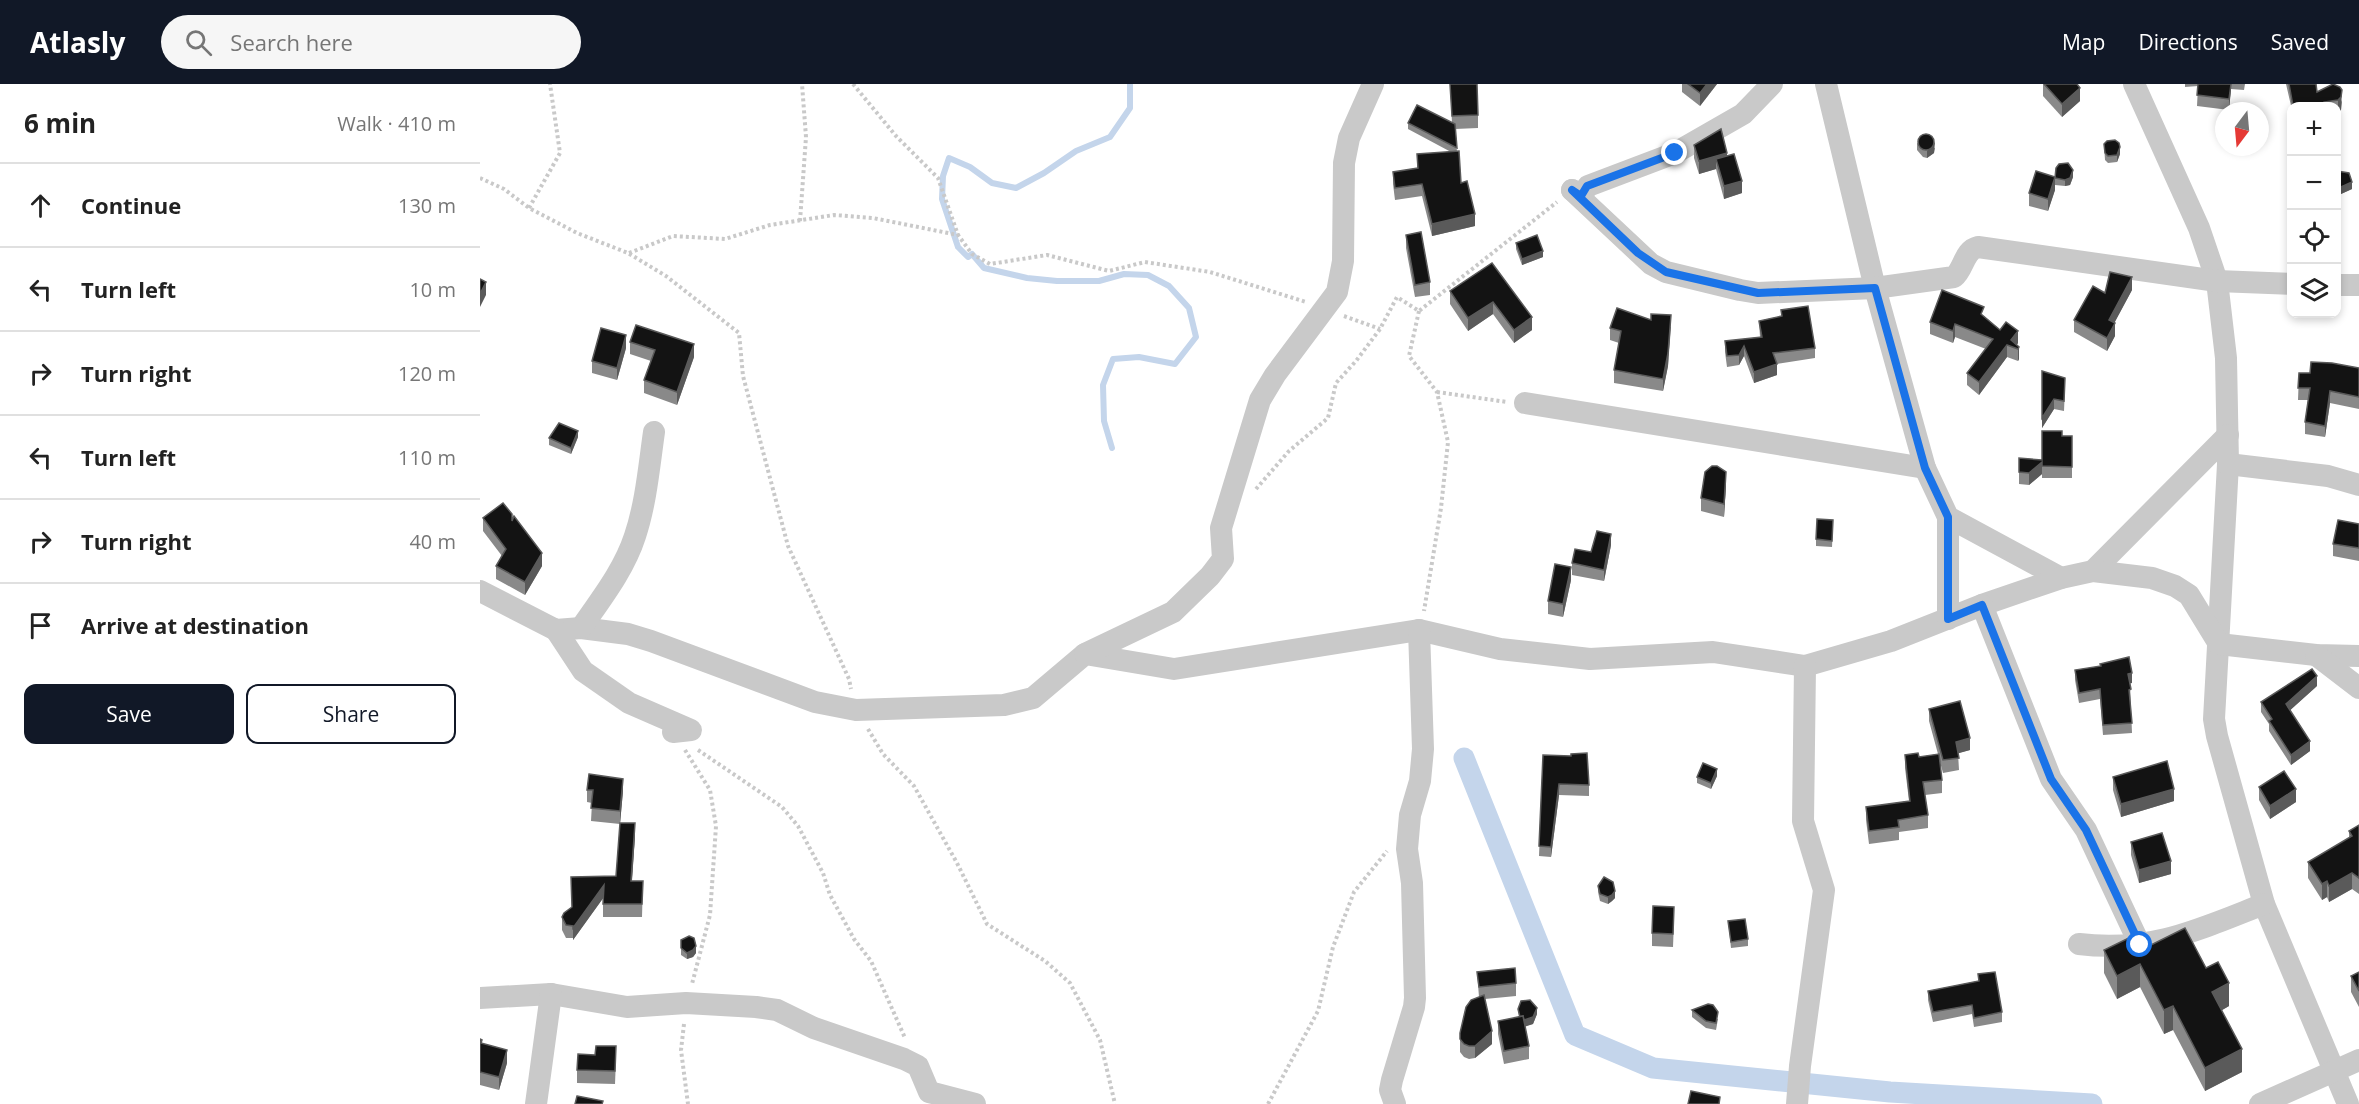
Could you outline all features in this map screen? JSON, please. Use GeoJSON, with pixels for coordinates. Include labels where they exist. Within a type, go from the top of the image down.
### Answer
{"type":"FeatureCollection","features":[{"type":"Feature","properties":{"kind":"street"},"geometry":{"type":"LineString","coordinates":[[556,630],[581,628],[628,634],[815,702],[856,710],[1004,705],[1033,698],[1085,654],[1173,612],[1210,576],[1222,559],[1221,528],[1260,400],[1275,375],[1326,309],[1337,291],[1343,261],[1344,164],[1349,138],[1373,84]]}},
{"type":"Feature","properties":{"kind":"street"},"geometry":{"type":"LineString","coordinates":[[1572,190],[1581,196],[1587,186],[1675,153],[1743,114],[1772,84]]}},
{"type":"Feature","properties":{"kind":"street"},"geometry":{"type":"LineString","coordinates":[[1826,84],[1875,288],[1925,468],[1948,517],[1948,619]]}},
{"type":"Feature","properties":{"kind":"street"},"geometry":{"type":"LineString","coordinates":[[2134,84],[2193,213],[2217,281],[2226,358],[2228,435],[2214,719],[2217,736],[2265,904],[2348,1104]]}},
{"type":"Feature","properties":{"kind":"street"},"geometry":{"type":"LineString","coordinates":[[1572,190],[1638,253],[1666,272],[1758,293],[1875,288],[1954,277],[1959,273],[1969,252],[1978,247],[2217,281],[2287,284]]}},
{"type":"Feature","properties":{"kind":"street"},"geometry":{"type":"LineString","coordinates":[[2341,285],[2359,285]]}},
{"type":"Feature","properties":{"kind":"street"},"geometry":{"type":"LineString","coordinates":[[1525,403],[1925,468]]}},
{"type":"Feature","properties":{"kind":"street"},"geometry":{"type":"LineString","coordinates":[[581,628],[613,580],[634,538],[642,511],[654,432]]}},
{"type":"Feature","properties":{"kind":"street"},"geometry":{"type":"LineString","coordinates":[[2093,571],[2228,435]]}},
{"type":"Feature","properties":{"kind":"street"},"geometry":{"type":"LineString","coordinates":[[2228,464],[2328,476],[2359,485]]}},
{"type":"Feature","properties":{"kind":"street"},"geometry":{"type":"LineString","coordinates":[[1948,517],[2061,578]]}},
{"type":"Feature","properties":{"kind":"street"},"geometry":{"type":"LineString","coordinates":[[1085,654],[1174,669],[1419,630],[1500,649],[1590,659],[1713,652],[1805,666],[1883,644],[1982,605],[2061,578],[2093,571],[2152,578],[2175,586],[2189,595],[2219,644]]}},
{"type":"Feature","properties":{"kind":"street"},"geometry":{"type":"LineString","coordinates":[[480,591],[556,630],[583,671],[629,704],[691,730],[673,732]]}},
{"type":"Feature","properties":{"kind":"street"},"geometry":{"type":"LineString","coordinates":[[1982,605],[2051,779],[2086,830],[2140,945]]}},
{"type":"Feature","properties":{"kind":"street"},"geometry":{"type":"LineString","coordinates":[[1395,1104],[1390,1090],[1415,998],[1412,894],[1407,849],[1410,815],[1420,781],[1423,749],[1419,630]]}},
{"type":"Feature","properties":{"kind":"street"},"geometry":{"type":"LineString","coordinates":[[2219,644],[2316,655],[2359,656]]}},
{"type":"Feature","properties":{"kind":"street"},"geometry":{"type":"LineString","coordinates":[[2316,655],[2359,688]]}},
{"type":"Feature","properties":{"kind":"street"},"geometry":{"type":"LineString","coordinates":[[1797,1104],[1824,890],[1803,821],[1805,666]]}},
{"type":"Feature","properties":{"kind":"street"},"geometry":{"type":"LineString","coordinates":[[2079,944],[2106,947],[2140,945],[2181,936],[2265,904]]}},
{"type":"Feature","properties":{"kind":"street"},"geometry":{"type":"LineString","coordinates":[[536,1104],[551,994]]}},
{"type":"Feature","properties":{"kind":"street"},"geometry":{"type":"LineString","coordinates":[[480,998],[551,994],[627,1007],[686,1003],[777,1010],[830,1034],[904,1059],[918,1066],[930,1092],[975,1104]]}},
{"type":"Feature","properties":{"kind":"street"},"geometry":{"type":"LineString","coordinates":[[2260,1104],[2359,1060]]}},
{"type":"Feature","properties":{"kind":"path"},"geometry":{"type":"LineString","coordinates":[[529,208],[560,153],[550,84]]}},
{"type":"Feature","properties":{"kind":"path"},"geometry":{"type":"LineString","coordinates":[[800,221],[806,137],[802,84]]}},
{"type":"Feature","properties":{"kind":"path"},"geometry":{"type":"LineString","coordinates":[[853,84],[896,136],[938,178],[958,235],[972,254],[990,264],[1047,255],[1109,271],[1145,262],[1210,272],[1380,329]]}},
{"type":"Feature","properties":{"kind":"path"},"geometry":{"type":"LineString","coordinates":[[480,178],[504,189],[529,208],[577,233],[628,253],[666,276],[739,333],[743,376],[788,546],[849,679],[856,710],[883,754],[914,786],[957,863],[987,924],[1045,961],[1070,983],[1100,1040],[1115,1104]]}},
{"type":"Feature","properties":{"kind":"path"},"geometry":{"type":"LineString","coordinates":[[1419,630],[1427,598],[1448,442],[1437,392],[1409,357],[1419,311],[1572,190]]}},
{"type":"Feature","properties":{"kind":"path"},"geometry":{"type":"LineString","coordinates":[[628,253],[673,236],[724,239],[770,225],[834,215],[873,218],[958,235]]}},
{"type":"Feature","properties":{"kind":"path"},"geometry":{"type":"LineString","coordinates":[[1252,494],[1290,451],[1328,418],[1336,382],[1356,361],[1380,329],[1397,297],[1419,311]]}},
{"type":"Feature","properties":{"kind":"path"},"geometry":{"type":"LineString","coordinates":[[1437,392],[1525,403]]}},
{"type":"Feature","properties":{"kind":"path"},"geometry":{"type":"LineString","coordinates":[[673,732],[710,790],[716,826],[710,915],[686,1003],[681,1050],[688,1104]]}},
{"type":"Feature","properties":{"kind":"path"},"geometry":{"type":"LineString","coordinates":[[673,732],[782,807],[798,826],[823,873],[835,904],[854,939],[871,961],[909,1045]]}},
{"type":"Feature","properties":{"kind":"path"},"geometry":{"type":"LineString","coordinates":[[1268,1104],[1318,1011],[1333,947],[1354,892],[1388,850]]}},
{"type":"Feature","properties":{"kind":"building"},"geometry":{"type":"Polygon","coordinates":[[[1450,84],[1477,84],[1478,115],[1452,116],[1450,84]]]}},
{"type":"Feature","properties":{"kind":"building"},"geometry":{"type":"Polygon","coordinates":[[[1688,84],[1707,84],[1700,93],[1688,84]]]}},
{"type":"Feature","properties":{"kind":"building"},"geometry":{"type":"Polygon","coordinates":[[[2044,84],[2077,84],[2080,88],[2062,104],[2044,84]]]}},
{"type":"Feature","properties":{"kind":"building"},"geometry":{"type":"Polygon","coordinates":[[[2198,84],[2231,84],[2229,99],[2197,95],[2198,84]]]}},
{"type":"Feature","properties":{"kind":"building"},"geometry":{"type":"Polygon","coordinates":[[[2289,84],[2316,84],[2317,92],[2333,84],[2342,90],[2338,100],[2292,102],[2289,84]]]}},
{"type":"Feature","properties":{"kind":"building"},"geometry":{"type":"Polygon","coordinates":[[[1417,105],[1455,124],[1457,148],[1408,123],[1417,105]]]}},
{"type":"Feature","properties":{"kind":"building"},"geometry":{"type":"Polygon","coordinates":[[[1721,129],[1727,153],[1699,161],[1694,145],[1721,129]]]}},
{"type":"Feature","properties":{"kind":"building"},"geometry":{"type":"Polygon","coordinates":[[[1923,134],[1929,134],[1934,142],[1932,148],[1923,150],[1918,145],[1918,139],[1923,134]]]}},
{"type":"Feature","properties":{"kind":"building"},"geometry":{"type":"Polygon","coordinates":[[[2115,140],[2120,147],[2117,155],[2108,156],[2105,153],[2104,144],[2115,140]]]}},
{"type":"Feature","properties":{"kind":"building"},"geometry":{"type":"Polygon","coordinates":[[[1459,151],[1461,183],[1467,181],[1475,214],[1432,224],[1422,184],[1395,188],[1393,172],[1418,168],[1417,154],[1459,151]]]}},
{"type":"Feature","properties":{"kind":"building"},"geometry":{"type":"Polygon","coordinates":[[[1734,154],[1742,181],[1724,186],[1716,159],[1734,154]]]}},
{"type":"Feature","properties":{"kind":"building"},"geometry":{"type":"Polygon","coordinates":[[[2068,163],[2073,170],[2070,178],[2065,180],[2055,178],[2059,164],[2068,163]]]}},
{"type":"Feature","properties":{"kind":"building"},"geometry":{"type":"Polygon","coordinates":[[[2036,171],[2055,177],[2048,199],[2029,193],[2036,171]]]}},
{"type":"Feature","properties":{"kind":"building"},"geometry":{"type":"Polygon","coordinates":[[[2341,172],[2349,173],[2352,182],[2341,187],[2341,172]]]}},
{"type":"Feature","properties":{"kind":"building"},"geometry":{"type":"Polygon","coordinates":[[[1421,232],[1430,282],[1415,285],[1406,235],[1421,232]]]}},
{"type":"Feature","properties":{"kind":"building"},"geometry":{"type":"Polygon","coordinates":[[[1537,235],[1543,251],[1522,259],[1516,243],[1537,235]]]}},
{"type":"Feature","properties":{"kind":"building"},"geometry":{"type":"Polygon","coordinates":[[[1492,263],[1532,317],[1514,330],[1493,302],[1468,318],[1450,291],[1492,263]]]}},
{"type":"Feature","properties":{"kind":"building"},"geometry":{"type":"Polygon","coordinates":[[[2110,272],[2132,277],[2109,320],[2115,323],[2107,338],[2074,320],[2093,286],[2105,293],[2110,272]]]}},
{"type":"Feature","properties":{"kind":"building"},"geometry":{"type":"Polygon","coordinates":[[[480,279],[486,282],[480,294],[480,279]]]}},
{"type":"Feature","properties":{"kind":"building"},"geometry":{"type":"Polygon","coordinates":[[[1942,290],[1984,307],[1981,314],[2000,330],[2006,322],[2018,331],[2011,340],[2019,347],[2018,349],[2007,345],[1979,382],[1967,373],[1993,339],[1955,324],[1953,331],[1930,322],[1942,290]]]}},
{"type":"Feature","properties":{"kind":"building"},"geometry":{"type":"Polygon","coordinates":[[[1808,306],[1815,348],[1773,353],[1777,364],[1754,372],[1744,346],[1739,355],[1727,356],[1725,341],[1762,337],[1759,321],[1782,316],[1781,310],[1808,306]]]}},
{"type":"Feature","properties":{"kind":"building"},"geometry":{"type":"Polygon","coordinates":[[[1617,308],[1651,320],[1651,314],[1671,315],[1663,379],[1614,370],[1621,331],[1610,328],[1617,308]]]}},
{"type":"Feature","properties":{"kind":"building"},"geometry":{"type":"Polygon","coordinates":[[[636,325],[694,344],[677,392],[644,380],[655,350],[630,342],[636,325]]]}},
{"type":"Feature","properties":{"kind":"building"},"geometry":{"type":"Polygon","coordinates":[[[601,328],[626,335],[617,368],[592,361],[601,328]]]}},
{"type":"Feature","properties":{"kind":"building"},"geometry":{"type":"Polygon","coordinates":[[[2311,362],[2359,368],[2359,397],[2330,391],[2325,426],[2305,422],[2310,388],[2298,388],[2299,373],[2310,373],[2311,362]]]}},
{"type":"Feature","properties":{"kind":"building"},"geometry":{"type":"Polygon","coordinates":[[[2042,371],[2065,378],[2064,401],[2054,399],[2042,418],[2042,371]]]}},
{"type":"Feature","properties":{"kind":"building"},"geometry":{"type":"Polygon","coordinates":[[[559,423],[578,431],[571,448],[549,438],[559,423]]]}},
{"type":"Feature","properties":{"kind":"building"},"geometry":{"type":"Polygon","coordinates":[[[2042,431],[2062,431],[2062,436],[2072,436],[2072,467],[2042,466],[2042,462],[2029,473],[2019,472],[2019,458],[2042,460],[2042,431]]]}},
{"type":"Feature","properties":{"kind":"building"},"geometry":{"type":"Polygon","coordinates":[[[1712,466],[1717,466],[1726,472],[1724,504],[1701,498],[1705,472],[1712,466]]]}},
{"type":"Feature","properties":{"kind":"building"},"geometry":{"type":"Polygon","coordinates":[[[503,503],[512,514],[512,521],[514,516],[542,553],[525,582],[496,566],[506,549],[483,518],[503,503]]]}},
{"type":"Feature","properties":{"kind":"building"},"geometry":{"type":"Polygon","coordinates":[[[1817,519],[1833,520],[1832,541],[1816,539],[1817,519]]]}},
{"type":"Feature","properties":{"kind":"building"},"geometry":{"type":"Polygon","coordinates":[[[2338,520],[2359,524],[2359,548],[2333,544],[2338,520]]]}},
{"type":"Feature","properties":{"kind":"building"},"geometry":{"type":"Polygon","coordinates":[[[1597,531],[1611,534],[1604,570],[1572,563],[1575,549],[1591,552],[1597,531]]]}},
{"type":"Feature","properties":{"kind":"building"},"geometry":{"type":"Polygon","coordinates":[[[1555,564],[1571,567],[1563,604],[1548,601],[1555,564]]]}},
{"type":"Feature","properties":{"kind":"building"},"geometry":{"type":"Polygon","coordinates":[[[2129,657],[2132,673],[2128,674],[2132,723],[2103,725],[2100,689],[2079,693],[2075,670],[2101,666],[2100,664],[2129,657]]]}},
{"type":"Feature","properties":{"kind":"building"},"geometry":{"type":"Polygon","coordinates":[[[2312,669],[2317,676],[2286,704],[2310,741],[2291,755],[2269,721],[2272,719],[2261,702],[2312,669]]]}},
{"type":"Feature","properties":{"kind":"building"},"geometry":{"type":"Polygon","coordinates":[[[1960,701],[1970,738],[1956,742],[1959,758],[1943,760],[1929,709],[1960,701]]]}},
{"type":"Feature","properties":{"kind":"building"},"geometry":{"type":"Polygon","coordinates":[[[1587,753],[1589,785],[1559,784],[1551,847],[1539,846],[1543,755],[1571,756],[1571,754],[1587,753]]]}},
{"type":"Feature","properties":{"kind":"building"},"geometry":{"type":"Polygon","coordinates":[[[1918,753],[1919,757],[1939,754],[1942,780],[1923,782],[1928,815],[1898,820],[1899,827],[1869,831],[1866,807],[1910,801],[1905,755],[1918,753]]]}},
{"type":"Feature","properties":{"kind":"building"},"geometry":{"type":"Polygon","coordinates":[[[2167,761],[2174,789],[2121,804],[2113,777],[2167,761]]]}},
{"type":"Feature","properties":{"kind":"building"},"geometry":{"type":"Polygon","coordinates":[[[1703,763],[1717,769],[1711,783],[1697,777],[1703,763]]]}},
{"type":"Feature","properties":{"kind":"building"},"geometry":{"type":"Polygon","coordinates":[[[2284,771],[2296,789],[2270,806],[2259,787],[2284,771]]]}},
{"type":"Feature","properties":{"kind":"building"},"geometry":{"type":"Polygon","coordinates":[[[589,774],[623,779],[620,811],[591,808],[593,790],[587,790],[589,774]]]}},
{"type":"Feature","properties":{"kind":"building"},"geometry":{"type":"Polygon","coordinates":[[[620,823],[635,823],[631,881],[643,881],[642,904],[603,904],[604,885],[573,928],[573,926],[566,925],[562,917],[572,907],[571,877],[616,876],[620,823]]]}},
{"type":"Feature","properties":{"kind":"building"},"geometry":{"type":"Polygon","coordinates":[[[2359,825],[2359,878],[2352,873],[2329,886],[2327,881],[2322,884],[2308,862],[2352,836],[2349,831],[2359,825]]]}},
{"type":"Feature","properties":{"kind":"building"},"geometry":{"type":"Polygon","coordinates":[[[2162,833],[2171,861],[2139,870],[2131,842],[2162,833]]]}},
{"type":"Feature","properties":{"kind":"building"},"geometry":{"type":"Polygon","coordinates":[[[1604,877],[1613,882],[1615,891],[1608,897],[1600,894],[1598,886],[1604,877]]]}},
{"type":"Feature","properties":{"kind":"building"},"geometry":{"type":"Polygon","coordinates":[[[1653,906],[1674,907],[1673,934],[1652,933],[1653,906]]]}},
{"type":"Feature","properties":{"kind":"building"},"geometry":{"type":"Polygon","coordinates":[[[1745,919],[1748,939],[1731,942],[1728,921],[1745,919]]]}},
{"type":"Feature","properties":{"kind":"building"},"geometry":{"type":"Polygon","coordinates":[[[2185,928],[2206,968],[2218,962],[2229,983],[2212,992],[2242,1049],[2205,1068],[2173,1006],[2164,1010],[2140,964],[2117,976],[2104,950],[2137,934],[2145,948],[2185,928]]]}},
{"type":"Feature","properties":{"kind":"building"},"geometry":{"type":"Polygon","coordinates":[[[689,936],[694,938],[696,946],[687,953],[681,948],[681,940],[689,936]]]}},
{"type":"Feature","properties":{"kind":"building"},"geometry":{"type":"Polygon","coordinates":[[[1515,968],[1516,983],[1479,987],[1477,972],[1515,968]]]}},
{"type":"Feature","properties":{"kind":"building"},"geometry":{"type":"Polygon","coordinates":[[[1995,972],[2002,1012],[1974,1018],[1972,1005],[1933,1012],[1928,991],[1979,981],[1978,974],[1995,972]]]}},
{"type":"Feature","properties":{"kind":"building"},"geometry":{"type":"Polygon","coordinates":[[[2359,972],[2359,991],[2351,976],[2359,972]]]}},
{"type":"Feature","properties":{"kind":"building"},"geometry":{"type":"Polygon","coordinates":[[[1484,995],[1492,1031],[1475,1046],[1469,1046],[1460,1039],[1466,1007],[1471,1000],[1484,995]]]}},
{"type":"Feature","properties":{"kind":"building"},"geometry":{"type":"Polygon","coordinates":[[[1530,1000],[1537,1008],[1533,1017],[1524,1020],[1523,1016],[1520,1017],[1518,1009],[1521,1001],[1530,1000]]]}},
{"type":"Feature","properties":{"kind":"building"},"geometry":{"type":"Polygon","coordinates":[[[1708,1004],[1713,1005],[1718,1012],[1716,1023],[1706,1021],[1692,1010],[1708,1004]]]}},
{"type":"Feature","properties":{"kind":"building"},"geometry":{"type":"Polygon","coordinates":[[[1523,1016],[1529,1046],[1504,1051],[1498,1021],[1523,1016]]]}},
{"type":"Feature","properties":{"kind":"building"},"geometry":{"type":"Polygon","coordinates":[[[480,1039],[481,1043],[507,1050],[499,1077],[480,1072],[480,1039]]]}},
{"type":"Feature","properties":{"kind":"building"},"geometry":{"type":"Polygon","coordinates":[[[596,1046],[616,1046],[615,1071],[577,1070],[578,1054],[595,1055],[596,1046]]]}},
{"type":"Feature","properties":{"kind":"building"},"geometry":{"type":"Polygon","coordinates":[[[1691,1091],[1720,1097],[1719,1104],[1688,1104],[1691,1091]]]}},
{"type":"Feature","properties":{"kind":"building"},"geometry":{"type":"Polygon","coordinates":[[[577,1096],[603,1101],[602,1104],[575,1104],[577,1096]]]}},
{"type":"Feature","properties":{"kind":"waterway"},"geometry":{"type":"LineString","coordinates":[[1112,448],[1104,421],[1103,385],[1113,359],[1139,357],[1175,364],[1196,337],[1189,308],[1169,286],[1148,275],[1124,274],[1099,281],[1057,281],[1027,278],[984,268],[972,254],[968,257],[958,247],[942,199],[943,176],[949,158],[970,167],[992,183],[1016,188],[1044,173],[1076,151],[1110,137],[1130,108],[1130,84]]}},
{"type":"Feature","properties":{"kind":"waterway"},"geometry":{"type":"LineString","coordinates":[[1464,758],[1575,1035],[1653,1068],[1890,1092],[2092,1104]]}},
{"type":"Feature","properties":{"kind":"route"},"geometry":{"type":"LineString","coordinates":[[1675,153],[1587,186],[1581,196],[1572,190],[1638,253],[1651,264],[1666,272],[1758,293],[1875,288],[1925,468],[1948,517],[1948,619],[1982,605],[2051,779],[2086,830],[2140,945]]}}]}
